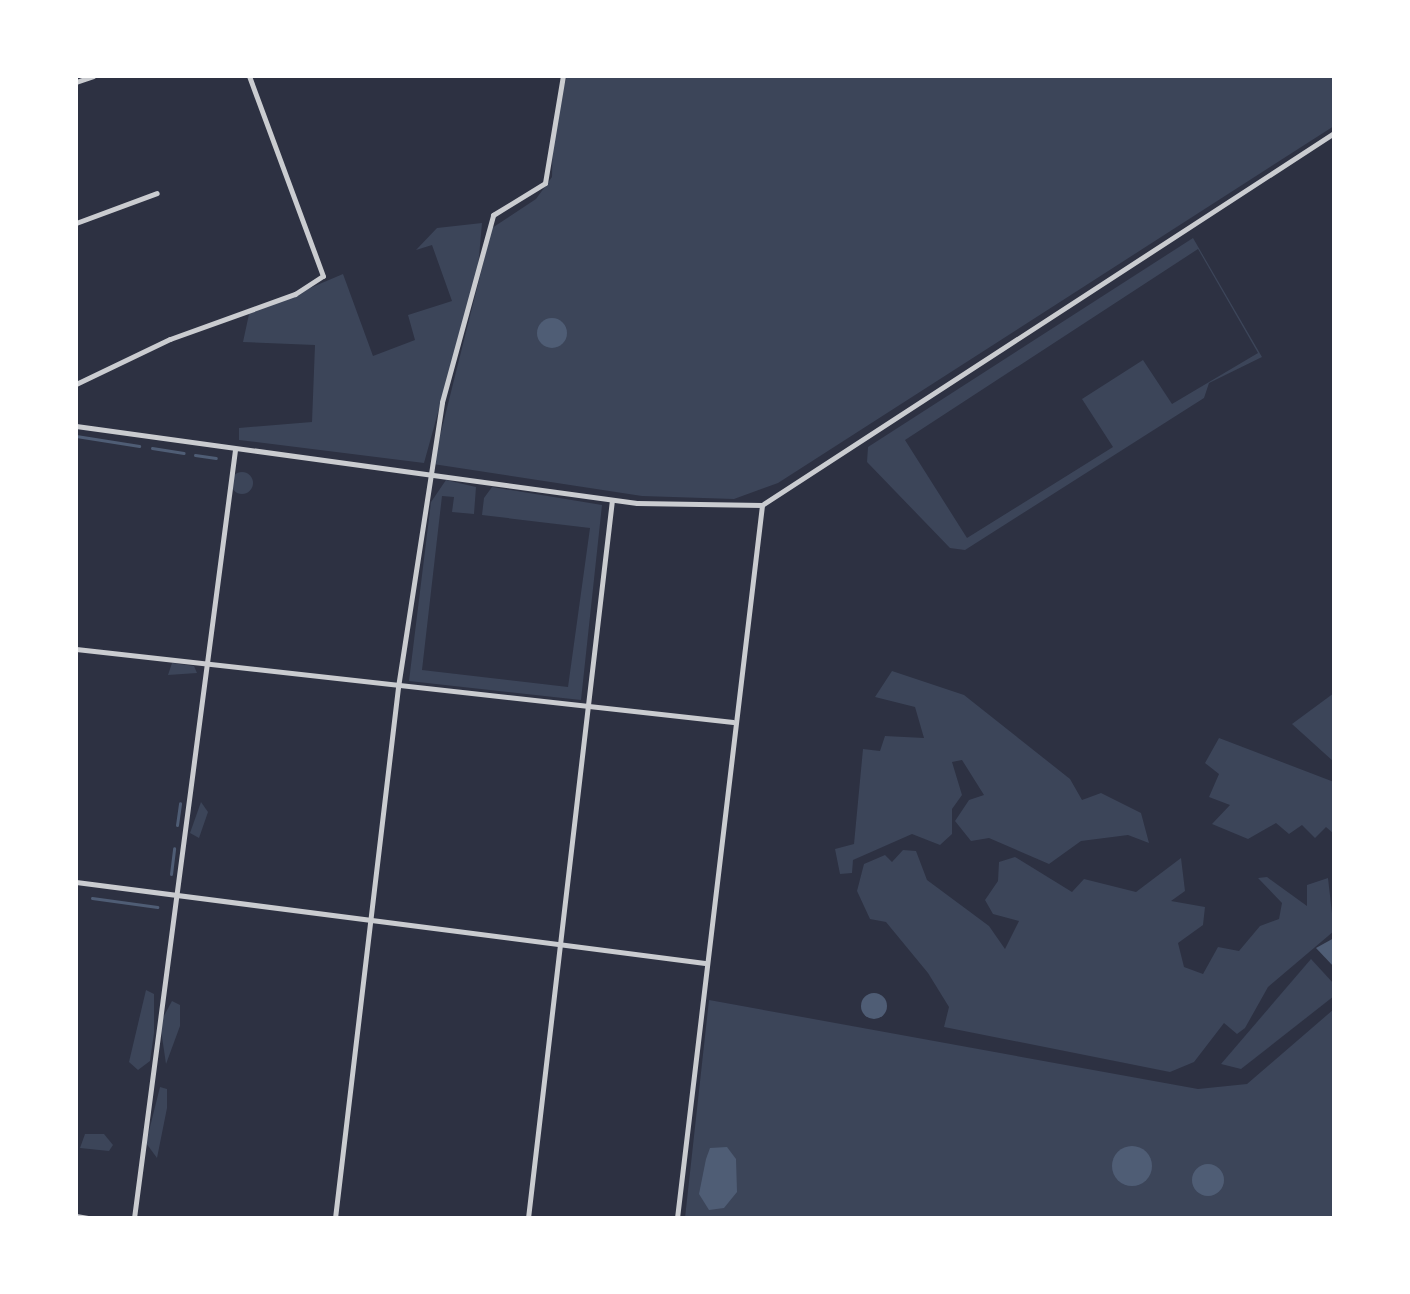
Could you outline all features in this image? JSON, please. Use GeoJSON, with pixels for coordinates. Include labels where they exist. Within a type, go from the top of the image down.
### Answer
{"type":"FeatureCollection","features":[{"type":"Feature","properties":{"kind":"street"},"geometry":{"type":"LineString","coordinates":[[76,82],[93,76]]}},
{"type":"Feature","properties":{"kind":"street"},"geometry":{"type":"LineString","coordinates":[[76,384],[170,339],[295,294],[323,276],[249,76]]}},
{"type":"Feature","properties":{"kind":"street"},"geometry":{"type":"LineString","coordinates":[[335,1218],[398,687],[429,471],[493,215],[545,183],[563,76]]}},
{"type":"Feature","properties":{"kind":"street"},"geometry":{"type":"LineString","coordinates":[[76,426],[235,450],[429,471],[612,500],[762,505],[1334,133]]}},
{"type":"Feature","properties":{"kind":"street"},"geometry":{"type":"LineString","coordinates":[[76,223],[157,193]]}},
{"type":"Feature","properties":{"kind":"street"},"geometry":{"type":"LineString","coordinates":[[134,1218],[235,450]]}},
{"type":"Feature","properties":{"kind":"street"},"geometry":{"type":"LineString","coordinates":[[528,1218],[612,500]]}},
{"type":"Feature","properties":{"kind":"street"},"geometry":{"type":"LineString","coordinates":[[677,1218],[733,722],[762,505]]}},
{"type":"Feature","properties":{"kind":"street"},"geometry":{"type":"LineString","coordinates":[[76,649],[587,709],[733,722]]}},
{"type":"Feature","properties":{"kind":"street"},"geometry":{"type":"LineString","coordinates":[[76,882],[705,963]]}},
{"type":"Feature","properties":{"kind":"street"},"geometry":{"type":"LineString","coordinates":[[76,1216],[88,1218]]}},
{"type":"Feature","properties":{"kind":"shaded area"},"geometry":{"type":"Polygon","coordinates":[[[567,76],[1334,76],[1334,126],[778,483],[734,499],[642,496],[433,464],[492,228],[536,199],[552,177],[553,122],[567,76]]]}},
{"type":"Feature","properties":{"kind":"shaded area"},"geometry":{"type":"Polygon","coordinates":[[[482,223],[478,268],[424,463],[239,440],[239,428],[312,422],[315,345],[243,342],[249,314],[343,274],[373,356],[415,340],[408,315],[452,301],[432,245],[416,250],[437,228],[482,223]]]}},
{"type":"Feature","properties":{"kind":"shaded area"},"geometry":{"type":"Polygon","coordinates":[[[1193,238],[1262,357],[1209,383],[1204,398],[965,550],[950,548],[867,462],[868,447],[1193,238]],[[1198,249],[905,440],[967,538],[1113,447],[1082,399],[1143,360],[1172,404],[1258,353],[1198,249]]]}},
{"type":"Feature","properties":{"kind":"shaded area"},"geometry":{"type":"Polygon","coordinates":[[[552,318],[563,322],[567,333],[563,344],[552,348],[541,344],[537,333],[541,322],[552,318]]]}},
{"type":"Feature","properties":{"kind":"shaded area"},"geometry":{"type":"Polygon","coordinates":[[[242,472],[253,483],[242,494],[231,483],[242,472]]]}},
{"type":"Feature","properties":{"kind":"shaded area"},"geometry":{"type":"Polygon","coordinates":[[[446,480],[476,487],[474,514],[452,512],[454,497],[442,496],[422,670],[568,687],[590,528],[482,515],[484,498],[492,487],[602,505],[581,700],[409,681],[431,502],[446,480]]]}},
{"type":"Feature","properties":{"kind":"shaded area"},"geometry":{"type":"Polygon","coordinates":[[[172,663],[194,666],[197,673],[168,675],[172,663]]]}},
{"type":"Feature","properties":{"kind":"shaded area"},"geometry":{"type":"Polygon","coordinates":[[[892,671],[964,695],[1070,779],[1082,800],[1101,793],[1141,813],[1149,843],[1128,835],[1081,841],[1049,864],[989,838],[971,841],[955,821],[969,800],[984,795],[962,760],[952,762],[962,795],[952,809],[952,834],[940,845],[912,834],[853,860],[852,873],[840,874],[835,849],[854,844],[863,749],[880,751],[885,736],[924,738],[915,707],[875,697],[892,671]]]}},
{"type":"Feature","properties":{"kind":"shaded area"},"geometry":{"type":"Polygon","coordinates":[[[1334,693],[1334,762],[1292,724],[1334,693]]]}},
{"type":"Feature","properties":{"kind":"shaded area"},"geometry":{"type":"Polygon","coordinates":[[[1219,738],[1334,782],[1334,834],[1326,827],[1315,838],[1302,825],[1289,834],[1276,823],[1248,839],[1212,824],[1230,805],[1209,797],[1219,774],[1205,763],[1219,738]]]}},
{"type":"Feature","properties":{"kind":"shaded area"},"geometry":{"type":"Polygon","coordinates":[[[201,802],[208,812],[199,838],[190,833],[201,802]]]}},
{"type":"Feature","properties":{"kind":"shaded area"},"geometry":{"type":"Polygon","coordinates":[[[903,850],[916,851],[927,880],[989,926],[1005,949],[1019,921],[993,914],[985,900],[998,881],[999,862],[1015,857],[1072,892],[1084,879],[1136,892],[1181,858],[1185,891],[1171,901],[1205,907],[1203,925],[1178,943],[1184,967],[1203,974],[1218,947],[1239,951],[1260,926],[1279,919],[1282,903],[1258,878],[1267,877],[1307,906],[1307,885],[1328,878],[1334,931],[1268,987],[1245,1028],[1237,1034],[1224,1023],[1194,1062],[1170,1072],[944,1027],[949,1007],[928,973],[886,922],[870,919],[857,891],[864,864],[885,855],[892,862],[903,850]]]}},
{"type":"Feature","properties":{"kind":"shaded area"},"geometry":{"type":"Polygon","coordinates":[[[1334,938],[1334,967],[1316,948],[1334,938]]]}},
{"type":"Feature","properties":{"kind":"shaded area"},"geometry":{"type":"Polygon","coordinates":[[[1311,959],[1334,984],[1334,996],[1241,1069],[1221,1064],[1311,959]]]}},
{"type":"Feature","properties":{"kind":"shaded area"},"geometry":{"type":"Polygon","coordinates":[[[146,990],[154,994],[154,1033],[150,1061],[138,1070],[129,1062],[146,990]]]}},
{"type":"Feature","properties":{"kind":"shaded area"},"geometry":{"type":"Polygon","coordinates":[[[874,993],[883,997],[887,1006],[883,1015],[874,1019],[865,1015],[861,1006],[865,997],[874,993]]]}},
{"type":"Feature","properties":{"kind":"shaded area"},"geometry":{"type":"Polygon","coordinates":[[[709,1000],[1198,1089],[1247,1084],[1334,1009],[1334,1218],[685,1218],[709,1000]]]}},
{"type":"Feature","properties":{"kind":"shaded area"},"geometry":{"type":"Polygon","coordinates":[[[172,1001],[180,1005],[180,1026],[166,1064],[160,1023],[172,1001]]]}},
{"type":"Feature","properties":{"kind":"shaded area"},"geometry":{"type":"Polygon","coordinates":[[[160,1087],[167,1089],[167,1108],[157,1158],[146,1143],[160,1087]]]}},
{"type":"Feature","properties":{"kind":"shaded area"},"geometry":{"type":"Polygon","coordinates":[[[85,1134],[104,1134],[113,1145],[109,1151],[80,1148],[85,1134]]]}},
{"type":"Feature","properties":{"kind":"shaded area"},"geometry":{"type":"Polygon","coordinates":[[[1132,1146],[1146,1152],[1152,1166],[1146,1180],[1132,1186],[1118,1180],[1112,1166],[1118,1152],[1132,1146]]]}},
{"type":"Feature","properties":{"kind":"shaded area"},"geometry":{"type":"Polygon","coordinates":[[[727,1147],[736,1159],[737,1192],[724,1208],[709,1210],[699,1194],[706,1159],[710,1148],[727,1147]]]}},
{"type":"Feature","properties":{"kind":"shaded area"},"geometry":{"type":"Polygon","coordinates":[[[1208,1164],[1219,1169],[1224,1180],[1219,1191],[1208,1196],[1197,1191],[1192,1180],[1197,1169],[1208,1164]]]}},
{"type":"Feature","properties":{"kind":"waterway"},"geometry":{"type":"LineString","coordinates":[[76,436],[139,446]]}},
{"type":"Feature","properties":{"kind":"waterway"},"geometry":{"type":"LineString","coordinates":[[152,448],[184,453]]}},
{"type":"Feature","properties":{"kind":"waterway"},"geometry":{"type":"LineString","coordinates":[[195,455],[216,458]]}},
{"type":"Feature","properties":{"kind":"waterway"},"geometry":{"type":"LineString","coordinates":[[177,825],[180,803]]}},
{"type":"Feature","properties":{"kind":"waterway"},"geometry":{"type":"LineString","coordinates":[[171,874],[174,848]]}},
{"type":"Feature","properties":{"kind":"waterway"},"geometry":{"type":"LineString","coordinates":[[92,898],[157,907]]}}]}
